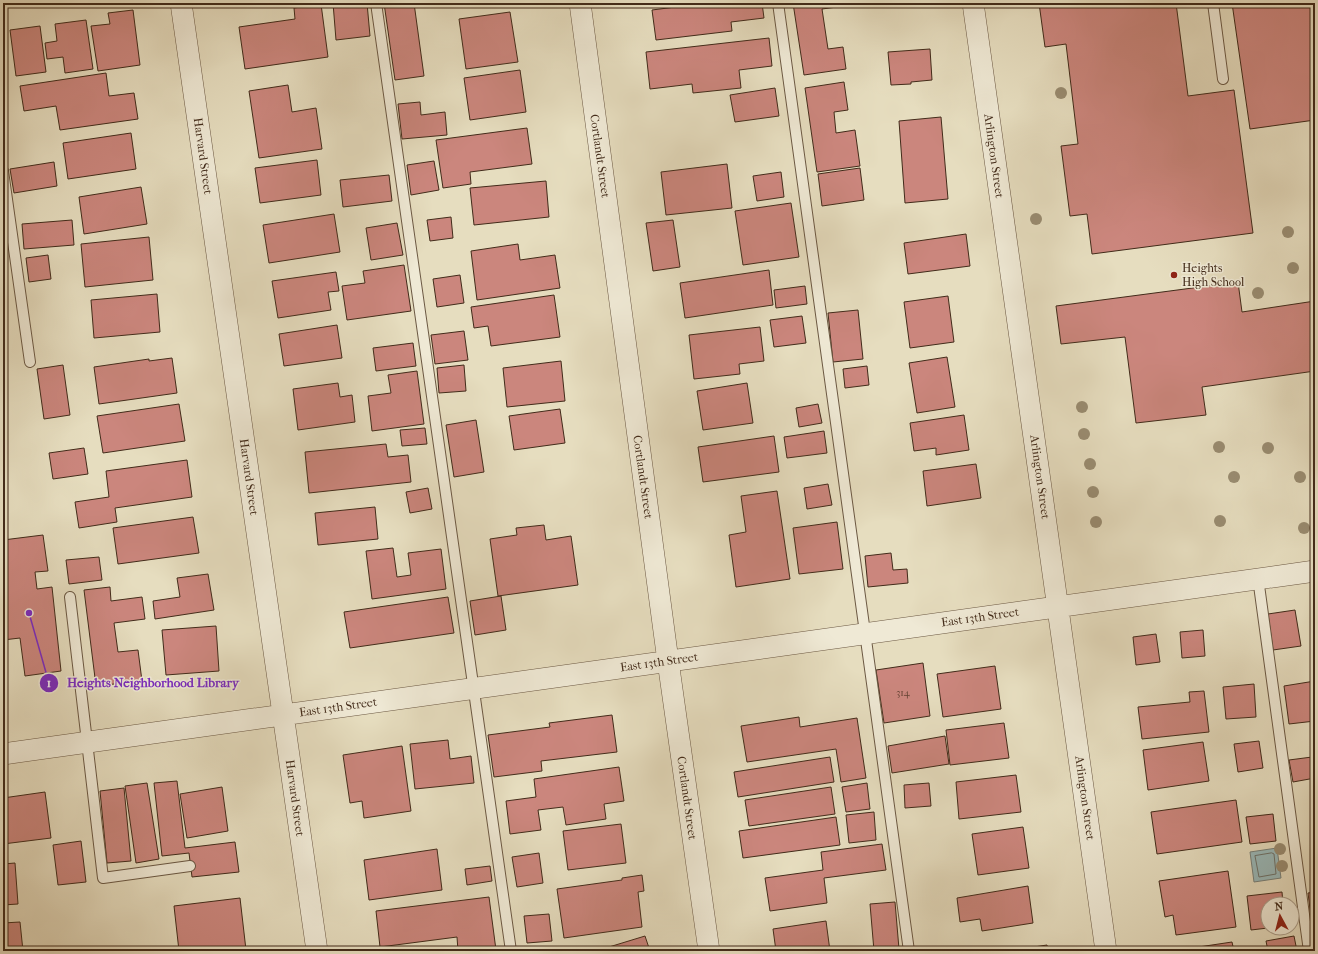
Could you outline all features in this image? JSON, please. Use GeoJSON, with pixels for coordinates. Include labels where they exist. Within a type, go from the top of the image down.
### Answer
{"type":"FeatureCollection","features":[{"type":"Feature","properties":{"kind":"street","name":"Harvard Street"},"geometry":{"type":"LineString","coordinates":[[181,3],[317,951]]}},
{"type":"Feature","properties":{"kind":"street","name":"Cortlandt Street"},"geometry":{"type":"LineString","coordinates":[[580,3],[668,661],[709,951]]}},
{"type":"Feature","properties":{"kind":"street","name":"Arlington Street"},"geometry":{"type":"LineString","coordinates":[[973,3],[1106,951]]}},
{"type":"Feature","properties":{"kind":"street","name":"East 13th Street"},"geometry":{"type":"LineString","coordinates":[[3,754],[1315,570]]}},
{"type":"Feature","properties":{"kind":"lane"},"geometry":{"type":"LineString","coordinates":[[376,3],[511,951]]}},
{"type":"Feature","properties":{"kind":"lane"},"geometry":{"type":"LineString","coordinates":[[778,3],[909,951]]}},
{"type":"Feature","properties":{"kind":"lane"},"geometry":{"type":"LineString","coordinates":[[1213,3],[1223,79]]}},
{"type":"Feature","properties":{"kind":"lane"},"geometry":{"type":"LineString","coordinates":[[3,171],[30,362]]}},
{"type":"Feature","properties":{"kind":"lane"},"geometry":{"type":"LineString","coordinates":[[1258,578],[1309,951]]}},
{"type":"Feature","properties":{"kind":"lane"},"geometry":{"type":"LineString","coordinates":[[70,597],[103,878],[190,866]]}},
{"type":"Feature","properties":{"kind":"water"},"geometry":{"type":"Polygon","coordinates":[[[1277,848],[1281,878],[1254,882],[1250,852],[1277,848]]]}},
{"type":"Feature","properties":{"kind":"building"},"geometry":{"type":"Polygon","coordinates":[[[333,3],[367,3],[370,36],[336,40],[333,3]]]}},
{"type":"Feature","properties":{"kind":"building"},"geometry":{"type":"Polygon","coordinates":[[[384,3],[414,3],[424,76],[395,80],[384,3]]]}},
{"type":"Feature","properties":{"kind":"building"},"geometry":{"type":"Polygon","coordinates":[[[691,3],[762,3],[764,18],[731,22],[732,31],[656,40],[652,10],[691,5],[691,3]]]}},
{"type":"Feature","properties":{"kind":"building"},"geometry":{"type":"Polygon","coordinates":[[[793,3],[836,3],[837,7],[822,9],[828,49],[843,47],[846,69],[804,75],[793,3]]]}},
{"type":"Feature","properties":{"kind":"building"},"geometry":{"type":"Polygon","coordinates":[[[882,3],[907,3],[883,7],[882,3]]]}},
{"type":"Feature","properties":{"kind":"building"},"geometry":{"type":"Polygon","coordinates":[[[1039,3],[1176,3],[1188,96],[1234,90],[1253,233],[1092,254],[1087,214],[1070,216],[1061,146],[1078,144],[1066,44],[1045,47],[1039,3]]]}},
{"type":"Feature","properties":{"kind":"building"},"geometry":{"type":"Polygon","coordinates":[[[1232,3],[1315,3],[1315,120],[1250,129],[1232,3]]]}},
{"type":"Feature","properties":{"kind":"building"},"geometry":{"type":"Polygon","coordinates":[[[321,4],[328,57],[245,69],[239,27],[295,19],[294,8],[321,4]]]}},
{"type":"Feature","properties":{"kind":"building"},"geometry":{"type":"Polygon","coordinates":[[[133,10],[140,65],[98,71],[91,26],[110,24],[108,13],[133,10]]]}},
{"type":"Feature","properties":{"kind":"building"},"geometry":{"type":"Polygon","coordinates":[[[510,12],[518,62],[466,69],[459,19],[510,12]]]}},
{"type":"Feature","properties":{"kind":"building"},"geometry":{"type":"Polygon","coordinates":[[[86,20],[93,69],[65,73],[63,57],[47,59],[45,43],[57,41],[55,24],[86,20]]]}},
{"type":"Feature","properties":{"kind":"building"},"geometry":{"type":"Polygon","coordinates":[[[40,26],[46,72],[16,76],[10,30],[40,26]]]}},
{"type":"Feature","properties":{"kind":"building"},"geometry":{"type":"Polygon","coordinates":[[[769,38],[772,66],[739,70],[741,88],[693,93],[692,84],[650,89],[646,52],[769,38]]]}},
{"type":"Feature","properties":{"kind":"building"},"geometry":{"type":"Polygon","coordinates":[[[930,49],[932,80],[911,82],[911,84],[891,85],[888,52],[930,49]]]}},
{"type":"Feature","properties":{"kind":"building"},"geometry":{"type":"Polygon","coordinates":[[[520,70],[526,112],[470,120],[464,78],[520,70]]]}},
{"type":"Feature","properties":{"kind":"building"},"geometry":{"type":"Polygon","coordinates":[[[106,73],[109,96],[134,93],[138,119],[60,130],[56,106],[24,111],[20,86],[106,73]]]}},
{"type":"Feature","properties":{"kind":"building"},"geometry":{"type":"Polygon","coordinates":[[[844,82],[848,110],[834,112],[836,133],[855,130],[860,166],[817,172],[805,88],[844,82]]]}},
{"type":"Feature","properties":{"kind":"building"},"geometry":{"type":"Polygon","coordinates":[[[288,85],[292,112],[316,108],[322,149],[259,158],[249,91],[288,85]]]}},
{"type":"Feature","properties":{"kind":"building"},"geometry":{"type":"Polygon","coordinates":[[[775,88],[779,116],[735,122],[730,95],[775,88]]]}},
{"type":"Feature","properties":{"kind":"building"},"geometry":{"type":"Polygon","coordinates":[[[420,102],[421,115],[445,112],[447,135],[402,139],[398,104],[420,102]]]}},
{"type":"Feature","properties":{"kind":"building"},"geometry":{"type":"Polygon","coordinates":[[[941,117],[948,199],[905,203],[899,121],[941,117]]]}},
{"type":"Feature","properties":{"kind":"building"},"geometry":{"type":"Polygon","coordinates":[[[527,128],[532,164],[470,172],[471,184],[443,188],[436,140],[527,128]]]}},
{"type":"Feature","properties":{"kind":"building"},"geometry":{"type":"Polygon","coordinates":[[[131,133],[136,169],[68,179],[63,143],[131,133]]]}},
{"type":"Feature","properties":{"kind":"building"},"geometry":{"type":"Polygon","coordinates":[[[317,160],[321,195],[260,203],[255,168],[317,160]]]}},
{"type":"Feature","properties":{"kind":"building"},"geometry":{"type":"Polygon","coordinates":[[[434,161],[439,190],[411,195],[407,165],[434,161]]]}},
{"type":"Feature","properties":{"kind":"building"},"geometry":{"type":"Polygon","coordinates":[[[54,162],[57,186],[14,193],[10,169],[54,162]]]}},
{"type":"Feature","properties":{"kind":"building"},"geometry":{"type":"Polygon","coordinates":[[[727,164],[732,208],[666,215],[661,172],[727,164]]]}},
{"type":"Feature","properties":{"kind":"building"},"geometry":{"type":"Polygon","coordinates":[[[860,168],[864,200],[822,206],[818,174],[860,168]]]}},
{"type":"Feature","properties":{"kind":"building"},"geometry":{"type":"Polygon","coordinates":[[[781,172],[784,197],[757,201],[753,176],[781,172]]]}},
{"type":"Feature","properties":{"kind":"building"},"geometry":{"type":"Polygon","coordinates":[[[389,175],[392,201],[343,207],[340,180],[389,175]]]}},
{"type":"Feature","properties":{"kind":"building"},"geometry":{"type":"Polygon","coordinates":[[[546,181],[549,217],[474,225],[470,188],[546,181]]]}},
{"type":"Feature","properties":{"kind":"building"},"geometry":{"type":"Polygon","coordinates":[[[141,187],[147,224],[84,234],[79,197],[141,187]]]}},
{"type":"Feature","properties":{"kind":"building"},"geometry":{"type":"Polygon","coordinates":[[[791,203],[799,257],[743,265],[735,211],[791,203]]]}},
{"type":"Feature","properties":{"kind":"building"},"geometry":{"type":"Polygon","coordinates":[[[334,214],[340,252],[269,263],[263,225],[334,214]]]}},
{"type":"Feature","properties":{"kind":"building"},"geometry":{"type":"Polygon","coordinates":[[[451,217],[453,238],[430,241],[427,220],[451,217]]]}},
{"type":"Feature","properties":{"kind":"building"},"geometry":{"type":"Polygon","coordinates":[[[72,220],[74,245],[24,249],[22,224],[72,220]]]}},
{"type":"Feature","properties":{"kind":"building"},"geometry":{"type":"Polygon","coordinates":[[[673,220],[680,267],[653,271],[646,223],[673,220]]]}},
{"type":"Feature","properties":{"kind":"building"},"geometry":{"type":"Polygon","coordinates":[[[397,223],[403,255],[371,260],[366,228],[397,223]]]}},
{"type":"Feature","properties":{"kind":"building"},"geometry":{"type":"Polygon","coordinates":[[[966,234],[970,266],[908,274],[904,243],[966,234]]]}},
{"type":"Feature","properties":{"kind":"building"},"geometry":{"type":"Polygon","coordinates":[[[149,237],[153,280],[85,287],[81,244],[149,237]]]}},
{"type":"Feature","properties":{"kind":"building"},"geometry":{"type":"Polygon","coordinates":[[[518,244],[520,260],[555,255],[560,288],[477,300],[471,251],[518,244]]]}},
{"type":"Feature","properties":{"kind":"building"},"geometry":{"type":"Polygon","coordinates":[[[48,255],[51,279],[29,282],[26,258],[48,255]]]}},
{"type":"Feature","properties":{"kind":"building"},"geometry":{"type":"Polygon","coordinates":[[[404,265],[411,311],[347,320],[342,286],[365,283],[363,271],[404,265]]]}},
{"type":"Feature","properties":{"kind":"building"},"geometry":{"type":"Polygon","coordinates":[[[769,270],[773,305],[685,318],[680,283],[769,270]]]}},
{"type":"Feature","properties":{"kind":"building"},"geometry":{"type":"Polygon","coordinates":[[[336,272],[339,291],[328,292],[331,310],[278,318],[272,281],[336,272]]]}},
{"type":"Feature","properties":{"kind":"building"},"geometry":{"type":"Polygon","coordinates":[[[460,275],[464,303],[437,307],[433,279],[460,275]]]}},
{"type":"Feature","properties":{"kind":"building"},"geometry":{"type":"Polygon","coordinates":[[[1238,282],[1242,312],[1315,301],[1315,371],[1202,387],[1206,415],[1136,423],[1125,337],[1061,344],[1056,306],[1238,282]]]}},
{"type":"Feature","properties":{"kind":"building"},"geometry":{"type":"Polygon","coordinates":[[[805,286],[807,304],[776,308],[774,290],[805,286]]]}},
{"type":"Feature","properties":{"kind":"building"},"geometry":{"type":"Polygon","coordinates":[[[157,294],[160,332],[94,338],[91,300],[157,294]]]}},
{"type":"Feature","properties":{"kind":"building"},"geometry":{"type":"Polygon","coordinates":[[[554,295],[560,337],[491,346],[488,326],[474,328],[471,307],[554,295]]]}},
{"type":"Feature","properties":{"kind":"building"},"geometry":{"type":"Polygon","coordinates":[[[948,296],[954,342],[910,348],[904,302],[948,296]]]}},
{"type":"Feature","properties":{"kind":"building"},"geometry":{"type":"Polygon","coordinates":[[[858,310],[863,359],[833,362],[828,313],[858,310]]]}},
{"type":"Feature","properties":{"kind":"building"},"geometry":{"type":"Polygon","coordinates":[[[802,316],[806,343],[774,347],[770,320],[802,316]]]}},
{"type":"Feature","properties":{"kind":"building"},"geometry":{"type":"Polygon","coordinates":[[[337,325],[342,358],[284,366],[279,334],[337,325]]]}},
{"type":"Feature","properties":{"kind":"building"},"geometry":{"type":"Polygon","coordinates":[[[760,327],[764,361],[739,364],[740,374],[694,379],[689,335],[760,327]]]}},
{"type":"Feature","properties":{"kind":"building"},"geometry":{"type":"Polygon","coordinates":[[[464,331],[468,360],[435,364],[431,335],[464,331]]]}},
{"type":"Feature","properties":{"kind":"building"},"geometry":{"type":"Polygon","coordinates":[[[413,343],[416,366],[376,371],[373,348],[413,343]]]}},
{"type":"Feature","properties":{"kind":"building"},"geometry":{"type":"Polygon","coordinates":[[[947,357],[955,407],[917,413],[909,363],[947,357]]]}},
{"type":"Feature","properties":{"kind":"building"},"geometry":{"type":"Polygon","coordinates":[[[172,358],[177,393],[99,404],[94,367],[149,359],[149,361],[172,358]]]}},
{"type":"Feature","properties":{"kind":"building"},"geometry":{"type":"Polygon","coordinates":[[[561,361],[565,401],[507,407],[503,368],[561,361]]]}},
{"type":"Feature","properties":{"kind":"building"},"geometry":{"type":"Polygon","coordinates":[[[63,365],[70,415],[44,419],[37,369],[63,365]]]}},
{"type":"Feature","properties":{"kind":"building"},"geometry":{"type":"Polygon","coordinates":[[[464,365],[466,391],[439,393],[437,368],[464,365]]]}},
{"type":"Feature","properties":{"kind":"building"},"geometry":{"type":"Polygon","coordinates":[[[867,366],[869,385],[845,388],[843,369],[867,366]]]}},
{"type":"Feature","properties":{"kind":"building"},"geometry":{"type":"Polygon","coordinates":[[[417,371],[424,424],[372,431],[368,396],[391,393],[388,375],[417,371]]]}},
{"type":"Feature","properties":{"kind":"building"},"geometry":{"type":"Polygon","coordinates":[[[338,383],[340,397],[352,395],[355,422],[298,430],[293,389],[338,383]]]}},
{"type":"Feature","properties":{"kind":"building"},"geometry":{"type":"Polygon","coordinates":[[[747,383],[753,423],[703,430],[697,391],[747,383]]]}},
{"type":"Feature","properties":{"kind":"building"},"geometry":{"type":"Polygon","coordinates":[[[179,404],[185,441],[103,453],[97,416],[179,404]]]}},
{"type":"Feature","properties":{"kind":"building"},"geometry":{"type":"Polygon","coordinates":[[[818,404],[822,423],[799,427],[796,408],[818,404]]]}},
{"type":"Feature","properties":{"kind":"building"},"geometry":{"type":"Polygon","coordinates":[[[560,409],[565,443],[514,450],[509,416],[560,409]]]}},
{"type":"Feature","properties":{"kind":"building"},"geometry":{"type":"Polygon","coordinates":[[[964,415],[969,450],[936,455],[936,448],[914,451],[910,423],[964,415]]]}},
{"type":"Feature","properties":{"kind":"building"},"geometry":{"type":"Polygon","coordinates":[[[476,420],[484,472],[454,477],[446,425],[476,420]]]}},
{"type":"Feature","properties":{"kind":"building"},"geometry":{"type":"Polygon","coordinates":[[[425,428],[427,444],[402,446],[400,430],[425,428]]]}},
{"type":"Feature","properties":{"kind":"building"},"geometry":{"type":"Polygon","coordinates":[[[824,431],[827,453],[787,458],[784,437],[824,431]]]}},
{"type":"Feature","properties":{"kind":"building"},"geometry":{"type":"Polygon","coordinates":[[[774,436],[779,472],[703,482],[698,447],[774,436]]]}},
{"type":"Feature","properties":{"kind":"building"},"geometry":{"type":"Polygon","coordinates":[[[386,444],[388,457],[408,455],[411,482],[309,493],[305,452],[386,444]]]}},
{"type":"Feature","properties":{"kind":"building"},"geometry":{"type":"Polygon","coordinates":[[[84,448],[88,474],[53,479],[49,453],[84,448]]]}},
{"type":"Feature","properties":{"kind":"building"},"geometry":{"type":"Polygon","coordinates":[[[187,460],[192,497],[115,508],[117,522],[79,528],[75,502],[109,497],[106,471],[187,460]]]}},
{"type":"Feature","properties":{"kind":"building"},"geometry":{"type":"Polygon","coordinates":[[[976,464],[981,498],[927,506],[923,471],[976,464]]]}},
{"type":"Feature","properties":{"kind":"building"},"geometry":{"type":"Polygon","coordinates":[[[828,484],[832,505],[807,509],[804,488],[828,484]]]}},
{"type":"Feature","properties":{"kind":"building"},"geometry":{"type":"Polygon","coordinates":[[[428,488],[432,509],[410,513],[406,492],[428,488]]]}},
{"type":"Feature","properties":{"kind":"building"},"geometry":{"type":"Polygon","coordinates":[[[777,491],[790,579],[736,587],[729,535],[746,532],[741,496],[777,491]]]}},
{"type":"Feature","properties":{"kind":"building"},"geometry":{"type":"Polygon","coordinates":[[[375,507],[378,539],[318,545],[315,513],[375,507]]]}},
{"type":"Feature","properties":{"kind":"building"},"geometry":{"type":"Polygon","coordinates":[[[193,517],[199,553],[118,564],[113,528],[193,517]]]}},
{"type":"Feature","properties":{"kind":"building"},"geometry":{"type":"Polygon","coordinates":[[[837,522],[843,569],[799,574],[793,528],[837,522]]]}},
{"type":"Feature","properties":{"kind":"building"},"geometry":{"type":"Polygon","coordinates":[[[544,525],[546,540],[571,536],[578,585],[498,596],[490,539],[517,535],[516,528],[544,525]]]}},
{"type":"Feature","properties":{"kind":"building"},"geometry":{"type":"Polygon","coordinates":[[[43,535],[48,571],[35,572],[37,589],[52,587],[61,671],[25,676],[20,638],[3,640],[3,540],[43,535]]]}},
{"type":"Feature","properties":{"kind":"building"},"geometry":{"type":"Polygon","coordinates":[[[393,548],[397,577],[411,575],[408,553],[441,549],[446,589],[372,599],[366,551],[393,548]]]}},
{"type":"Feature","properties":{"kind":"building"},"geometry":{"type":"Polygon","coordinates":[[[891,553],[893,570],[907,569],[908,583],[868,587],[865,556],[891,553]]]}},
{"type":"Feature","properties":{"kind":"building"},"geometry":{"type":"Polygon","coordinates":[[[99,557],[102,580],[69,584],[66,560],[99,557]]]}},
{"type":"Feature","properties":{"kind":"building"},"geometry":{"type":"Polygon","coordinates":[[[208,574],[214,610],[155,619],[153,601],[180,597],[177,578],[208,574]]]}},
{"type":"Feature","properties":{"kind":"building"},"geometry":{"type":"Polygon","coordinates":[[[110,587],[111,601],[142,597],[145,619],[114,623],[118,652],[138,650],[142,681],[96,686],[84,590],[110,587]]]}},
{"type":"Feature","properties":{"kind":"building"},"geometry":{"type":"Polygon","coordinates":[[[501,596],[506,630],[475,635],[470,601],[501,596]]]}},
{"type":"Feature","properties":{"kind":"building"},"geometry":{"type":"Polygon","coordinates":[[[448,597],[454,633],[350,648],[344,612],[448,597]]]}},
{"type":"Feature","properties":{"kind":"building"},"geometry":{"type":"Polygon","coordinates":[[[1295,610],[1301,646],[1273,650],[1268,614],[1295,610]]]}},
{"type":"Feature","properties":{"kind":"building"},"geometry":{"type":"Polygon","coordinates":[[[216,626],[219,671],[166,675],[162,630],[216,626]]]}},
{"type":"Feature","properties":{"kind":"building"},"geometry":{"type":"Polygon","coordinates":[[[1203,630],[1205,656],[1182,658],[1180,632],[1203,630]]]}},
{"type":"Feature","properties":{"kind":"building"},"geometry":{"type":"Polygon","coordinates":[[[1156,634],[1160,662],[1136,665],[1133,637],[1156,634]]]}},
{"type":"Feature","properties":{"kind":"building"},"geometry":{"type":"Polygon","coordinates":[[[3,650],[6,676],[3,676],[3,650]]]}},
{"type":"Feature","properties":{"kind":"building"},"geometry":{"type":"Polygon","coordinates":[[[923,663],[930,716],[884,723],[876,670],[923,663]]]}},
{"type":"Feature","properties":{"kind":"building"},"geometry":{"type":"Polygon","coordinates":[[[995,666],[1001,709],[943,717],[937,674],[995,666]]]}},
{"type":"Feature","properties":{"kind":"building"},"geometry":{"type":"Polygon","coordinates":[[[1315,681],[1315,721],[1289,724],[1284,686],[1315,681]]]}},
{"type":"Feature","properties":{"kind":"building"},"geometry":{"type":"Polygon","coordinates":[[[1254,684],[1256,717],[1226,719],[1223,687],[1254,684]]]}},
{"type":"Feature","properties":{"kind":"building"},"geometry":{"type":"Polygon","coordinates":[[[1204,691],[1209,732],[1142,739],[1138,707],[1190,702],[1189,692],[1204,691]]]}},
{"type":"Feature","properties":{"kind":"building"},"geometry":{"type":"Polygon","coordinates":[[[612,715],[617,752],[541,761],[542,771],[494,777],[488,735],[550,727],[549,723],[612,715]]]}},
{"type":"Feature","properties":{"kind":"building"},"geometry":{"type":"Polygon","coordinates":[[[799,717],[800,727],[857,718],[866,778],[841,782],[836,749],[747,762],[741,726],[799,717]]]}},
{"type":"Feature","properties":{"kind":"building"},"geometry":{"type":"Polygon","coordinates":[[[1004,723],[1009,758],[950,765],[946,730],[1004,723]]]}},
{"type":"Feature","properties":{"kind":"building"},"geometry":{"type":"Polygon","coordinates":[[[945,736],[949,764],[892,773],[888,746],[945,736]]]}},
{"type":"Feature","properties":{"kind":"building"},"geometry":{"type":"Polygon","coordinates":[[[448,740],[450,759],[471,756],[474,783],[415,789],[410,744],[448,740]]]}},
{"type":"Feature","properties":{"kind":"building"},"geometry":{"type":"Polygon","coordinates":[[[1259,741],[1263,768],[1238,772],[1234,744],[1259,741]]]}},
{"type":"Feature","properties":{"kind":"building"},"geometry":{"type":"Polygon","coordinates":[[[1203,742],[1209,781],[1148,790],[1143,750],[1203,742]]]}},
{"type":"Feature","properties":{"kind":"building"},"geometry":{"type":"Polygon","coordinates":[[[402,746],[411,811],[364,818],[362,801],[350,803],[343,755],[402,746]]]}},
{"type":"Feature","properties":{"kind":"building"},"geometry":{"type":"Polygon","coordinates":[[[830,757],[834,782],[738,797],[734,772],[830,757]]]}},
{"type":"Feature","properties":{"kind":"building"},"geometry":{"type":"Polygon","coordinates":[[[1312,757],[1315,778],[1293,782],[1289,760],[1312,757]]]}},
{"type":"Feature","properties":{"kind":"building"},"geometry":{"type":"Polygon","coordinates":[[[619,767],[624,801],[604,804],[606,819],[566,825],[563,807],[538,810],[541,830],[510,834],[506,801],[536,797],[534,779],[619,767]]]}},
{"type":"Feature","properties":{"kind":"building"},"geometry":{"type":"Polygon","coordinates":[[[1016,775],[1021,812],[959,819],[956,782],[1016,775]]]}},
{"type":"Feature","properties":{"kind":"building"},"geometry":{"type":"Polygon","coordinates":[[[177,781],[185,848],[235,842],[239,872],[192,877],[189,853],[162,856],[154,783],[177,781]]]}},
{"type":"Feature","properties":{"kind":"building"},"geometry":{"type":"Polygon","coordinates":[[[147,783],[159,859],[136,863],[125,786],[147,783]]]}},
{"type":"Feature","properties":{"kind":"building"},"geometry":{"type":"Polygon","coordinates":[[[867,783],[870,809],[846,812],[842,787],[867,783]]]}},
{"type":"Feature","properties":{"kind":"building"},"geometry":{"type":"Polygon","coordinates":[[[929,783],[931,806],[905,808],[904,785],[929,783]]]}},
{"type":"Feature","properties":{"kind":"building"},"geometry":{"type":"Polygon","coordinates":[[[222,787],[228,831],[187,838],[180,794],[222,787]]]}},
{"type":"Feature","properties":{"kind":"building"},"geometry":{"type":"Polygon","coordinates":[[[831,787],[835,814],[749,826],[745,800],[831,787]]]}},
{"type":"Feature","properties":{"kind":"building"},"geometry":{"type":"Polygon","coordinates":[[[124,788],[131,861],[107,863],[100,791],[124,788]]]}},
{"type":"Feature","properties":{"kind":"building"},"geometry":{"type":"Polygon","coordinates":[[[45,792],[51,838],[3,844],[3,798],[45,792]]]}},
{"type":"Feature","properties":{"kind":"building"},"geometry":{"type":"Polygon","coordinates":[[[1236,800],[1242,842],[1157,854],[1151,812],[1236,800]]]}},
{"type":"Feature","properties":{"kind":"building"},"geometry":{"type":"Polygon","coordinates":[[[874,812],[876,840],[849,843],[846,815],[874,812]]]}},
{"type":"Feature","properties":{"kind":"building"},"geometry":{"type":"Polygon","coordinates":[[[1273,814],[1276,841],[1250,844],[1246,817],[1273,814]]]}},
{"type":"Feature","properties":{"kind":"building"},"geometry":{"type":"Polygon","coordinates":[[[836,817],[840,845],[743,858],[739,831],[836,817]]]}},
{"type":"Feature","properties":{"kind":"building"},"geometry":{"type":"Polygon","coordinates":[[[621,824],[626,863],[568,870],[563,831],[621,824]]]}},
{"type":"Feature","properties":{"kind":"building"},"geometry":{"type":"Polygon","coordinates":[[[1023,827],[1029,868],[978,875],[972,834],[1023,827]]]}},
{"type":"Feature","properties":{"kind":"building"},"geometry":{"type":"Polygon","coordinates":[[[81,841],[86,882],[58,885],[53,845],[81,841]]]}},
{"type":"Feature","properties":{"kind":"building"},"geometry":{"type":"Polygon","coordinates":[[[882,844],[886,870],[824,878],[827,903],[770,911],[765,878],[823,870],[821,852],[882,844]]]}},
{"type":"Feature","properties":{"kind":"building"},"geometry":{"type":"Polygon","coordinates":[[[437,849],[442,890],[369,900],[364,860],[437,849]]]}},
{"type":"Feature","properties":{"kind":"building"},"geometry":{"type":"Polygon","coordinates":[[[539,853],[543,883],[517,887],[512,857],[539,853]]]}},
{"type":"Feature","properties":{"kind":"building"},"geometry":{"type":"Polygon","coordinates":[[[15,863],[18,904],[3,905],[3,864],[15,863]]]}},
{"type":"Feature","properties":{"kind":"building"},"geometry":{"type":"Polygon","coordinates":[[[490,866],[492,881],[467,885],[465,869],[490,866]]]}},
{"type":"Feature","properties":{"kind":"building"},"geometry":{"type":"Polygon","coordinates":[[[1228,871],[1236,927],[1176,935],[1173,915],[1165,917],[1159,881],[1228,871]]]}},
{"type":"Feature","properties":{"kind":"building"},"geometry":{"type":"Polygon","coordinates":[[[642,875],[644,891],[638,892],[642,927],[564,938],[557,889],[622,880],[622,878],[642,875]]]}},
{"type":"Feature","properties":{"kind":"building"},"geometry":{"type":"Polygon","coordinates":[[[1028,886],[1033,923],[982,931],[980,919],[960,922],[957,898],[1028,886]]]}},
{"type":"Feature","properties":{"kind":"building"},"geometry":{"type":"Polygon","coordinates":[[[1282,892],[1282,896],[1260,896],[1260,929],[1251,930],[1247,896],[1282,892]]]}},
{"type":"Feature","properties":{"kind":"building"},"geometry":{"type":"Polygon","coordinates":[[[1315,892],[1315,916],[1311,917],[1308,893],[1315,892]]]}},
{"type":"Feature","properties":{"kind":"building"},"geometry":{"type":"Polygon","coordinates":[[[489,897],[496,950],[458,951],[457,937],[380,947],[376,911],[489,897]]]}},
{"type":"Feature","properties":{"kind":"building"},"geometry":{"type":"Polygon","coordinates":[[[240,898],[246,950],[179,951],[174,906],[240,898]]]}},
{"type":"Feature","properties":{"kind":"building"},"geometry":{"type":"Polygon","coordinates":[[[895,902],[899,949],[874,951],[870,904],[895,902]]]}},
{"type":"Feature","properties":{"kind":"building"},"geometry":{"type":"Polygon","coordinates":[[[549,914],[552,941],[527,943],[524,916],[549,914]]]}},
{"type":"Feature","properties":{"kind":"building"},"geometry":{"type":"Polygon","coordinates":[[[826,921],[830,951],[776,951],[773,929],[826,921]]]}},
{"type":"Feature","properties":{"kind":"building"},"geometry":{"type":"Polygon","coordinates":[[[20,922],[23,951],[3,951],[3,923],[20,922]]]}},
{"type":"Feature","properties":{"kind":"building"},"geometry":{"type":"Polygon","coordinates":[[[645,936],[650,951],[611,951],[609,947],[645,936]]]}},
{"type":"Feature","properties":{"kind":"building"},"geometry":{"type":"Polygon","coordinates":[[[1294,936],[1297,951],[1268,951],[1266,941],[1294,936]]]}},
{"type":"Feature","properties":{"kind":"building"},"geometry":{"type":"Polygon","coordinates":[[[1232,942],[1234,951],[1172,951],[1232,942]]]}},
{"type":"Feature","properties":{"kind":"building"},"geometry":{"type":"Polygon","coordinates":[[[1047,945],[1048,951],[1008,951],[1047,945]]]}},
{"type":"Feature","properties":{"kind":"building"},"geometry":{"type":"Polygon","coordinates":[[[154,947],[155,951],[124,951],[124,950],[154,947]]]}},
{"type":"Feature","properties":{"kind":"place","name":"Heights High School"},"geometry":{"type":"Point","coordinates":[1174,275]}},
{"type":"Feature","properties":{"kind":"place","name":"Heights Neighborhood Library"},"geometry":{"type":"Point","coordinates":[29,613]}}]}
